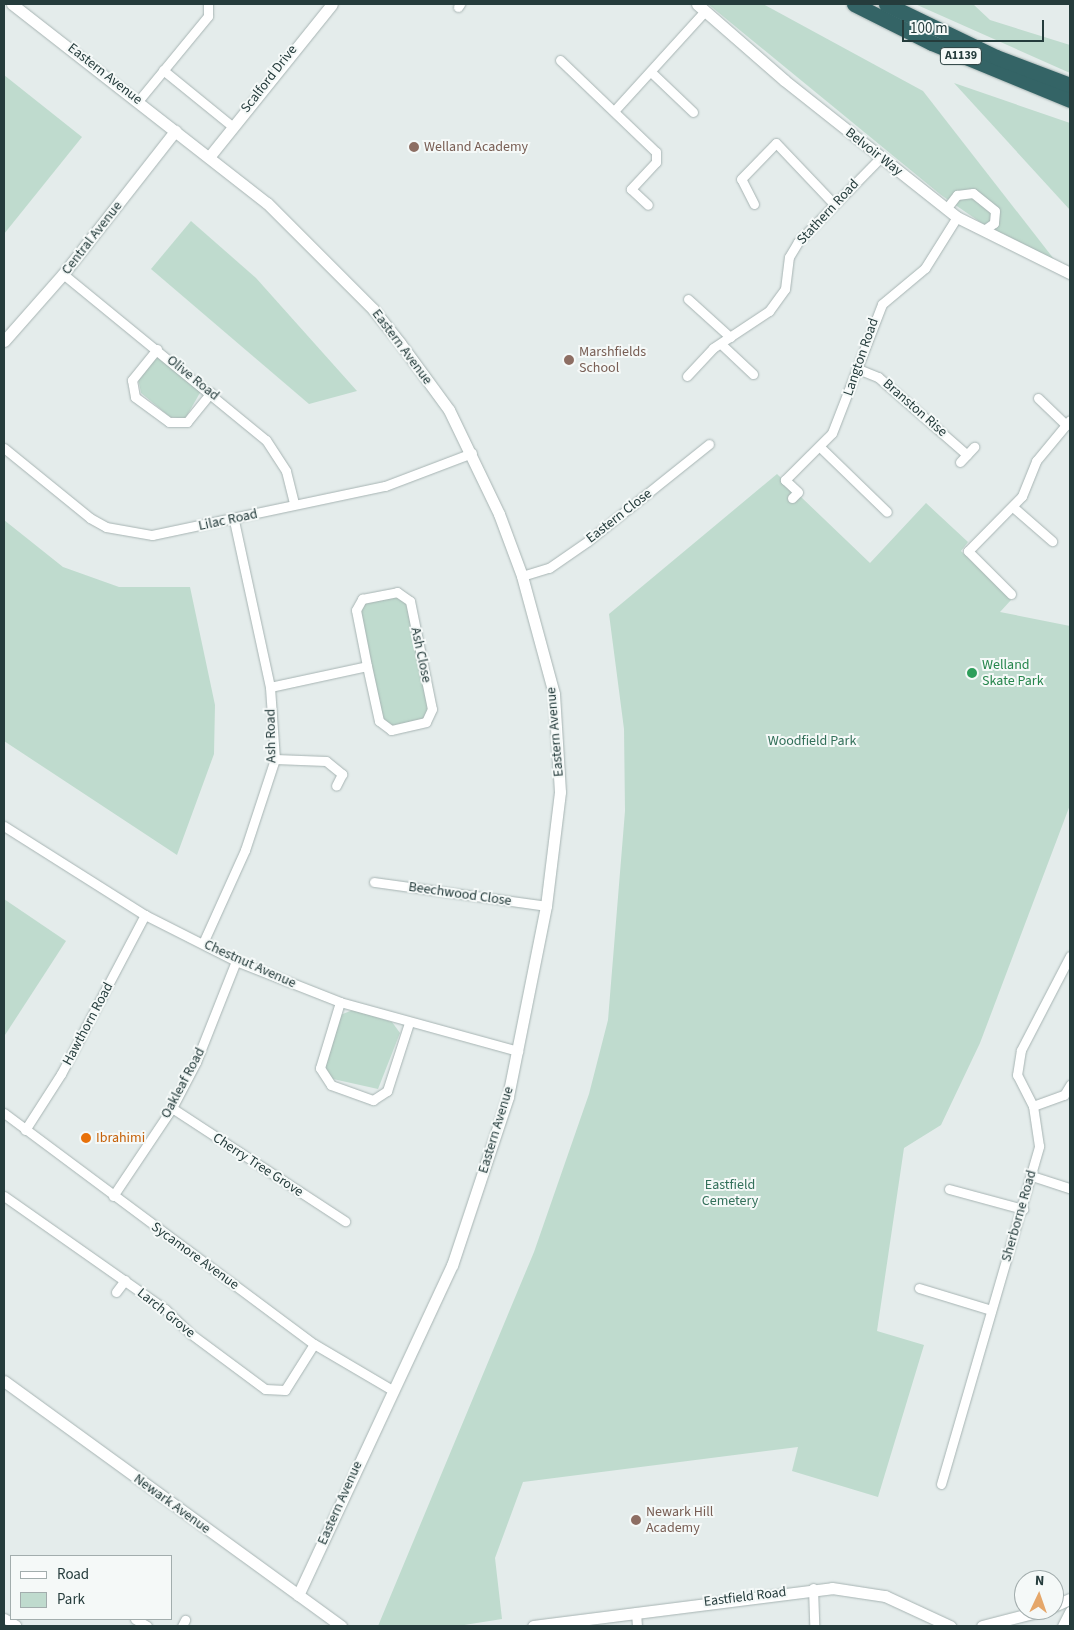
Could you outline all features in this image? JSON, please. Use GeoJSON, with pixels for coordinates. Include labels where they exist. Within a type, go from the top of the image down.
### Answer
{"type":"FeatureCollection","features":[{"type":"Feature","properties":{"kind":"highway","name":"A1139"},"geometry":{"type":"LineString","coordinates":[[854,4],[932,43],[1070,100]]}},
{"type":"Feature","properties":{"kind":"highway","name":"A1139"},"geometry":{"type":"LineString","coordinates":[[886,4],[996,57],[1070,85]]}},
{"type":"Feature","properties":{"kind":"street","name":"Eastern Avenue"},"geometry":{"type":"LineString","coordinates":[[12,4],[139,100],[267,203],[373,309],[449,410],[472,453],[522,576],[554,694],[560,792],[546,906],[518,1051],[498,1129],[452,1265],[392,1390],[298,1595]]}},
{"type":"Feature","properties":{"kind":"street"},"geometry":{"type":"LineString","coordinates":[[139,100],[208,16],[208,4]]}},
{"type":"Feature","properties":{"kind":"street","name":"Scalford Drive"},"geometry":{"type":"LineString","coordinates":[[209,158],[232,126],[332,4]]}},
{"type":"Feature","properties":{"kind":"street"},"geometry":{"type":"LineString","coordinates":[[614,111],[651,72],[701,7]]}},
{"type":"Feature","properties":{"kind":"street","name":"Belvoir Way"},"geometry":{"type":"LineString","coordinates":[[701,7],[880,158],[946,209],[958,217],[1070,273]]}},
{"type":"Feature","properties":{"kind":"street"},"geometry":{"type":"LineString","coordinates":[[560,60],[656,152],[656,162],[631,189],[648,205]]}},
{"type":"Feature","properties":{"kind":"street"},"geometry":{"type":"LineString","coordinates":[[163,70],[232,126]]}},
{"type":"Feature","properties":{"kind":"street"},"geometry":{"type":"LineString","coordinates":[[651,72],[693,112]]}},
{"type":"Feature","properties":{"kind":"street","name":"Central Avenue"},"geometry":{"type":"LineString","coordinates":[[4,340],[63,274],[176,131]]}},
{"type":"Feature","properties":{"kind":"street"},"geometry":{"type":"LineString","coordinates":[[754,204],[741,179],[776,143],[833,203]]}},
{"type":"Feature","properties":{"kind":"street","name":"Stathern Road"},"geometry":{"type":"LineString","coordinates":[[686,376],[730,337],[769,312],[785,289],[791,253],[833,203],[880,158]]}},
{"type":"Feature","properties":{"kind":"street"},"geometry":{"type":"LineString","coordinates":[[946,209],[957,195],[973,193],[995,211],[994,223],[984,230]]}},
{"type":"Feature","properties":{"kind":"street","name":"Langton Road"},"geometry":{"type":"LineString","coordinates":[[792,498],[798,492],[785,480],[832,434],[882,304],[925,268],[958,217]]}},
{"type":"Feature","properties":{"kind":"street","name":"Olive Road"},"geometry":{"type":"LineString","coordinates":[[63,274],[211,392],[272,446],[286,471],[294,504]]}},
{"type":"Feature","properties":{"kind":"street"},"geometry":{"type":"LineString","coordinates":[[688,299],[730,337]]}},
{"type":"Feature","properties":{"kind":"street"},"geometry":{"type":"LineString","coordinates":[[721,344],[753,374]]}},
{"type":"Feature","properties":{"kind":"street"},"geometry":{"type":"LineString","coordinates":[[157,349],[132,380],[134,397],[169,422],[187,422],[211,392]]}},
{"type":"Feature","properties":{"kind":"street","name":"Branston Rise"},"geometry":{"type":"LineString","coordinates":[[858,369],[878,377],[967,455]]}},
{"type":"Feature","properties":{"kind":"street"},"geometry":{"type":"LineString","coordinates":[[1011,594],[968,551],[1022,496],[1036,461],[1068,422],[1038,398]]}},
{"type":"Feature","properties":{"kind":"street","name":"Eastern Close"},"geometry":{"type":"LineString","coordinates":[[522,576],[549,568],[588,541],[709,444]]}},
{"type":"Feature","properties":{"kind":"street"},"geometry":{"type":"LineString","coordinates":[[820,447],[887,512]]}},
{"type":"Feature","properties":{"kind":"street"},"geometry":{"type":"LineString","coordinates":[[960,462],[974,447]]}},
{"type":"Feature","properties":{"kind":"street","name":"Lilac Road"},"geometry":{"type":"LineString","coordinates":[[4,448],[106,527],[152,535],[234,520],[294,504],[385,486],[472,453]]}},
{"type":"Feature","properties":{"kind":"street"},"geometry":{"type":"LineString","coordinates":[[1013,506],[1052,541]]}},
{"type":"Feature","properties":{"kind":"street","name":"Ash Road"},"geometry":{"type":"LineString","coordinates":[[203,943],[245,850],[275,759],[270,687],[234,520]]}},
{"type":"Feature","properties":{"kind":"street","name":"Ash Close"},"geometry":{"type":"LineString","coordinates":[[398,592],[410,600],[432,710],[426,722],[391,730],[379,721],[367,666],[356,610],[362,599],[398,592]]}},
{"type":"Feature","properties":{"kind":"street"},"geometry":{"type":"LineString","coordinates":[[270,687],[367,666]]}},
{"type":"Feature","properties":{"kind":"street"},"geometry":{"type":"LineString","coordinates":[[275,759],[326,761],[342,774],[336,786]]}},
{"type":"Feature","properties":{"kind":"street","name":"Chestnut Avenue"},"geometry":{"type":"LineString","coordinates":[[4,826],[145,915],[236,961],[340,1002],[409,1024],[518,1051]]}},
{"type":"Feature","properties":{"kind":"street","name":"Beechwood Close"},"geometry":{"type":"LineString","coordinates":[[374,882],[546,906]]}},
{"type":"Feature","properties":{"kind":"street","name":"Hawthorn Road"},"geometry":{"type":"LineString","coordinates":[[24,1130],[61,1074],[145,915]]}},
{"type":"Feature","properties":{"kind":"street","name":"Sherborne Road"},"geometry":{"type":"LineString","coordinates":[[941,1484],[991,1310],[1023,1210],[1039,1146],[1033,1106],[1017,1075],[1021,1050],[1070,956]]}},
{"type":"Feature","properties":{"kind":"street","name":"Oakleaf Road"},"geometry":{"type":"LineString","coordinates":[[114,1196],[172,1108],[196,1062],[236,961]]}},
{"type":"Feature","properties":{"kind":"street"},"geometry":{"type":"LineString","coordinates":[[340,1002],[320,1068],[331,1085],[373,1100],[387,1091],[409,1024]]}},
{"type":"Feature","properties":{"kind":"street"},"geometry":{"type":"LineString","coordinates":[[1033,1106],[1064,1095],[1070,1085]]}},
{"type":"Feature","properties":{"kind":"street","name":"Cherry Tree Grove"},"geometry":{"type":"LineString","coordinates":[[172,1108],[344,1222]]}},
{"type":"Feature","properties":{"kind":"street","name":"Sycamore Avenue"},"geometry":{"type":"LineString","coordinates":[[4,1113],[24,1130],[314,1344],[392,1390]]}},
{"type":"Feature","properties":{"kind":"street"},"geometry":{"type":"LineString","coordinates":[[1032,1176],[1070,1188]]}},
{"type":"Feature","properties":{"kind":"street"},"geometry":{"type":"LineString","coordinates":[[949,1189],[1023,1210]]}},
{"type":"Feature","properties":{"kind":"street","name":"Larch Grove"},"geometry":{"type":"LineString","coordinates":[[4,1196],[125,1280],[265,1389],[285,1390],[314,1344]]}},
{"type":"Feature","properties":{"kind":"street"},"geometry":{"type":"LineString","coordinates":[[116,1292],[125,1280]]}},
{"type":"Feature","properties":{"kind":"street"},"geometry":{"type":"LineString","coordinates":[[919,1288],[991,1310]]}},
{"type":"Feature","properties":{"kind":"street","name":"Newark Avenue"},"geometry":{"type":"LineString","coordinates":[[4,1381],[341,1626]]}},
{"type":"Feature","properties":{"kind":"street"},"geometry":{"type":"LineString","coordinates":[[813,1588],[814,1626]]}},
{"type":"Feature","properties":{"kind":"street","name":"Eastfield Road"},"geometry":{"type":"LineString","coordinates":[[533,1626],[813,1588],[850,1589],[885,1596],[950,1626]]}},
{"type":"Feature","properties":{"kind":"street"},"geometry":{"type":"LineString","coordinates":[[636,1612],[637,1626]]}},
{"type":"Feature","properties":{"kind":"street"},"geometry":{"type":"LineString","coordinates":[[1063,1626],[1070,1612]]}},
{"type":"Feature","properties":{"kind":"street"},"geometry":{"type":"LineString","coordinates":[[4,1618],[17,1623]]}},
{"type":"Feature","properties":{"kind":"street"},"geometry":{"type":"LineString","coordinates":[[982,1626],[1014,1618]]}},
{"type":"Feature","properties":{"kind":"street"},"geometry":{"type":"LineString","coordinates":[[950,1626],[956,1626]]}},
{"type":"Feature","properties":{"kind":"green space"},"geometry":{"type":"Polygon","coordinates":[[[708,4],[763,4],[923,91],[1057,263],[993,231],[941,195],[708,4]]]}},
{"type":"Feature","properties":{"kind":"green space"},"geometry":{"type":"Polygon","coordinates":[[[915,4],[973,4],[990,20],[1070,45],[1070,73],[915,4]]]}},
{"type":"Feature","properties":{"kind":"green space"},"geometry":{"type":"Polygon","coordinates":[[[4,75],[82,137],[4,234],[4,75]]]}},
{"type":"Feature","properties":{"kind":"green space"},"geometry":{"type":"Polygon","coordinates":[[[954,83],[1070,123],[1070,210],[954,83]]]}},
{"type":"Feature","properties":{"kind":"green space"},"geometry":{"type":"Polygon","coordinates":[[[191,221],[256,278],[357,391],[309,404],[151,269],[191,221]]]}},
{"type":"Feature","properties":{"kind":"green space"},"geometry":{"type":"Polygon","coordinates":[[[162,357],[201,391],[185,419],[170,417],[141,393],[138,378],[154,359],[162,357]]]}},
{"type":"Feature","properties":{"kind":"green space"},"geometry":{"type":"Polygon","coordinates":[[[777,474],[870,563],[926,503],[968,542],[961,551],[1011,600],[1000,612],[1070,626],[1070,805],[980,1043],[941,1125],[904,1148],[877,1331],[924,1345],[878,1497],[792,1471],[798,1447],[523,1482],[495,1558],[502,1619],[458,1626],[378,1626],[534,1252],[589,1094],[608,1020],[625,811],[624,729],[609,614],[777,474]]]}},
{"type":"Feature","properties":{"kind":"green space"},"geometry":{"type":"Polygon","coordinates":[[[4,520],[63,567],[119,587],[190,587],[215,705],[214,754],[177,855],[4,741],[4,520]]]}},
{"type":"Feature","properties":{"kind":"green space"},"geometry":{"type":"Polygon","coordinates":[[[397,596],[406,603],[429,709],[423,719],[391,726],[382,719],[360,610],[364,601],[397,596]]]}},
{"type":"Feature","properties":{"kind":"green space"},"geometry":{"type":"Polygon","coordinates":[[[4,899],[66,941],[5,1035],[4,1034],[4,899]]]}},
{"type":"Feature","properties":{"kind":"green space"},"geometry":{"type":"Polygon","coordinates":[[[353,1010],[392,1022],[400,1033],[378,1089],[333,1079],[325,1068],[340,1015],[353,1010]]]}},
{"type":"Feature","properties":{"kind":"place","name":"Welland Academy"},"geometry":{"type":"Point","coordinates":[414,147]}},
{"type":"Feature","properties":{"kind":"place","name":"Marshfields School"},"geometry":{"type":"Point","coordinates":[569,360]}},
{"type":"Feature","properties":{"kind":"place","name":"Welland Skate Park"},"geometry":{"type":"Point","coordinates":[972,673]}},
{"type":"Feature","properties":{"kind":"place","name":"Ibrahimi"},"geometry":{"type":"Point","coordinates":[86,1138]}},
{"type":"Feature","properties":{"kind":"place","name":"Newark Hill Academy"},"geometry":{"type":"Point","coordinates":[636,1520]}},
{"type":"Feature","properties":{"kind":"park label","name":"Woodfield Park"},"geometry":{"type":"Point","coordinates":[812,741]}},
{"type":"Feature","properties":{"kind":"park label","name":"Eastfield Cemetery"},"geometry":{"type":"Point","coordinates":[730,1194]}}]}
